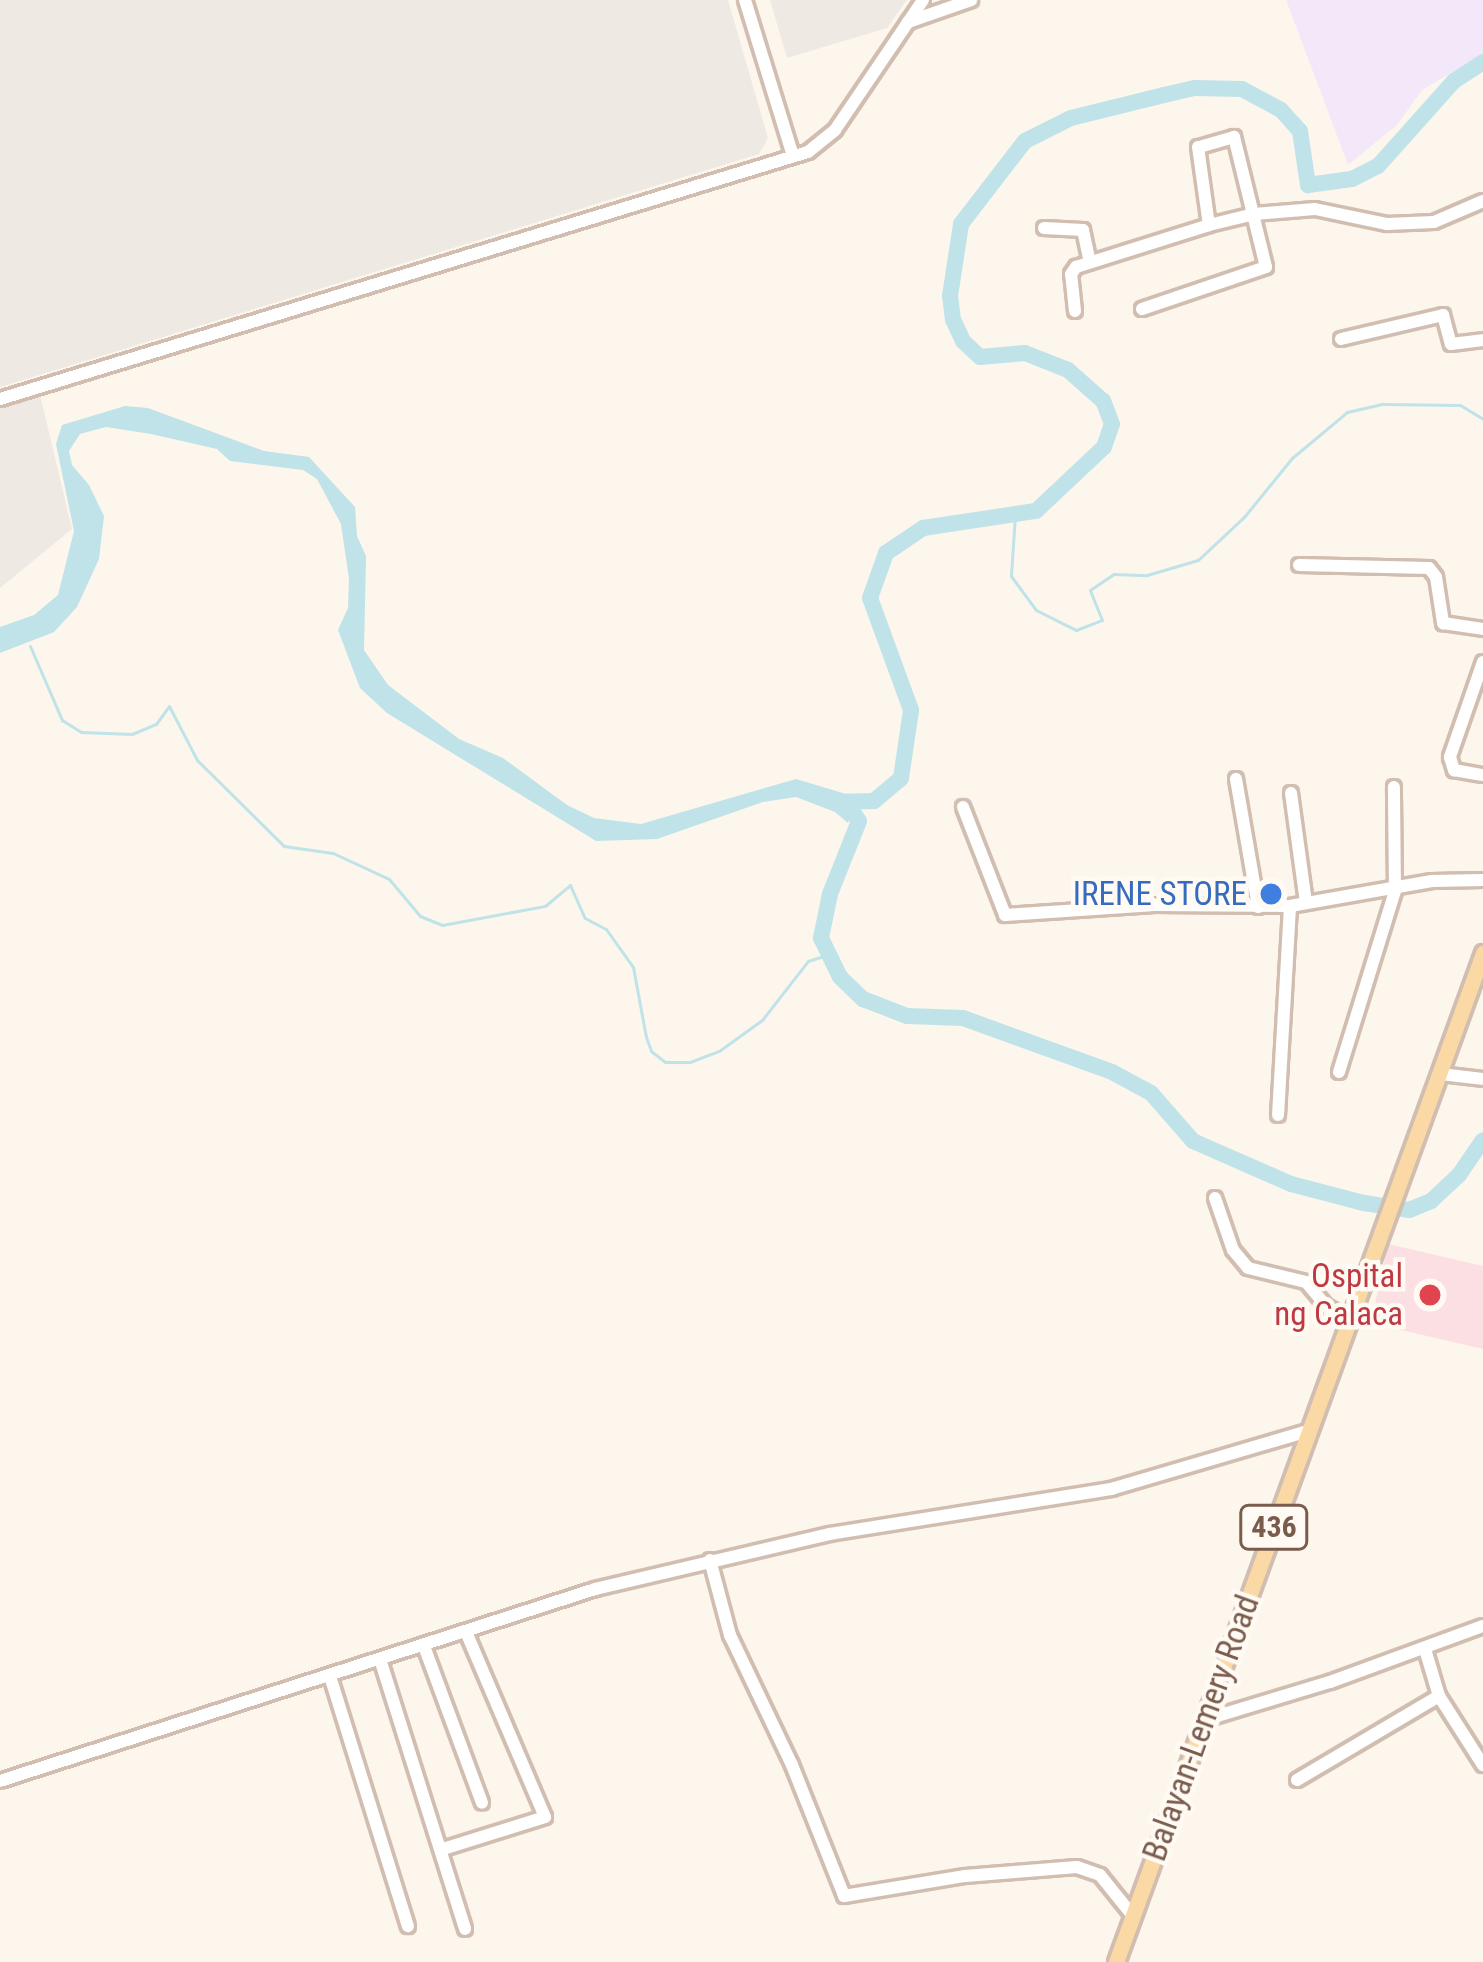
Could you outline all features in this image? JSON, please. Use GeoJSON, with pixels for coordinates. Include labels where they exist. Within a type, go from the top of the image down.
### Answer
{"type":"FeatureCollection","features":[{"type":"Feature","properties":{"kind":"main road","name":"Balayan-Lemery Road"},"geometry":{"type":"LineString","coordinates":[[1116,1962],[1483,953]]}},
{"type":"Feature","properties":{"kind":"street"},"geometry":{"type":"LineString","coordinates":[[746,0],[793,156]]}},
{"type":"Feature","properties":{"kind":"street"},"geometry":{"type":"LineString","coordinates":[[0,399],[793,156],[835,130],[923,0]]}},
{"type":"Feature","properties":{"kind":"street"},"geometry":{"type":"LineString","coordinates":[[908,22],[971,0]]}},
{"type":"Feature","properties":{"kind":"street"},"geometry":{"type":"LineString","coordinates":[[1142,309],[1266,267],[1234,137],[1198,147],[1209,225]]}},
{"type":"Feature","properties":{"kind":"street"},"geometry":{"type":"LineString","coordinates":[[1075,311],[1071,274],[1090,262],[1209,225],[1254,214],[1315,209],[1387,224],[1434,222],[1483,201]]}},
{"type":"Feature","properties":{"kind":"street"},"geometry":{"type":"LineString","coordinates":[[1044,228],[1083,230],[1090,262]]}},
{"type":"Feature","properties":{"kind":"street"},"geometry":{"type":"LineString","coordinates":[[1341,339],[1442,315],[1451,344],[1483,340]]}},
{"type":"Feature","properties":{"kind":"street"},"geometry":{"type":"LineString","coordinates":[[1299,565],[1429,568],[1436,577],[1443,623],[1483,629]]}},
{"type":"Feature","properties":{"kind":"street"},"geometry":{"type":"LineString","coordinates":[[1483,662],[1450,757],[1454,770],[1483,775]]}},
{"type":"Feature","properties":{"kind":"street"},"geometry":{"type":"LineString","coordinates":[[1236,779],[1258,907]]}},
{"type":"Feature","properties":{"kind":"street"},"geometry":{"type":"LineString","coordinates":[[1339,1072],[1395,891],[1394,787]]}},
{"type":"Feature","properties":{"kind":"street"},"geometry":{"type":"LineString","coordinates":[[1291,793],[1306,902]]}},
{"type":"Feature","properties":{"kind":"street"},"geometry":{"type":"LineString","coordinates":[[963,807],[1005,915],[1155,905],[1289,906],[1432,881],[1483,880]]}},
{"type":"Feature","properties":{"kind":"street"},"geometry":{"type":"LineString","coordinates":[[1278,1115],[1289,906]]}},
{"type":"Feature","properties":{"kind":"street"},"geometry":{"type":"LineString","coordinates":[[1440,1074],[1483,1079]]}},
{"type":"Feature","properties":{"kind":"street"},"geometry":{"type":"LineString","coordinates":[[1215,1198],[1232,1250],[1248,1268],[1306,1282],[1326,1306],[1350,1320]]}},
{"type":"Feature","properties":{"kind":"street"},"geometry":{"type":"LineString","coordinates":[[0,1780],[595,1588],[830,1534],[1111,1489],[1308,1431]]}},
{"type":"Feature","properties":{"kind":"street"},"geometry":{"type":"LineString","coordinates":[[710,1560],[730,1635],[793,1765],[844,1896],[965,1876],[1077,1867],[1100,1875],[1133,1916]]}},
{"type":"Feature","properties":{"kind":"street"},"geometry":{"type":"LineString","coordinates":[[1204,1720],[1483,1626]]}},
{"type":"Feature","properties":{"kind":"street"},"geometry":{"type":"LineString","coordinates":[[443,1849],[545,1817],[466,1631]]}},
{"type":"Feature","properties":{"kind":"street"},"geometry":{"type":"LineString","coordinates":[[424,1646],[482,1803]]}},
{"type":"Feature","properties":{"kind":"street"},"geometry":{"type":"LineString","coordinates":[[1425,1649],[1439,1696],[1483,1765]]}},
{"type":"Feature","properties":{"kind":"street"},"geometry":{"type":"LineString","coordinates":[[380,1659],[465,1929]]}},
{"type":"Feature","properties":{"kind":"street"},"geometry":{"type":"LineString","coordinates":[[330,1676],[407,1926]]}},
{"type":"Feature","properties":{"kind":"street"},"geometry":{"type":"LineString","coordinates":[[1298,1780],[1439,1696]]}},
{"type":"Feature","properties":{"kind":"shaded area"},"geometry":{"type":"Polygon","coordinates":[[[0,0],[728,0],[768,138],[759,154],[0,387],[0,0]]]}},
{"type":"Feature","properties":{"kind":"shaded area"},"geometry":{"type":"Polygon","coordinates":[[[770,0],[907,0],[887,28],[787,58],[770,0]]]}},
{"type":"Feature","properties":{"kind":"shaded area"},"geometry":{"type":"Polygon","coordinates":[[[1286,0],[1483,0],[1483,54],[1422,90],[1397,125],[1348,165],[1286,0]]]}},
{"type":"Feature","properties":{"kind":"shaded area"},"geometry":{"type":"Polygon","coordinates":[[[37,382],[72,529],[0,588],[0,393],[37,382]]]}},
{"type":"Feature","properties":{"kind":"shaded area","name":"Ospital ng Calaca"},"geometry":{"type":"Polygon","coordinates":[[[1388,1244],[1483,1266],[1483,1349],[1371,1323],[1388,1244]]]}},
{"type":"Feature","properties":{"kind":"water"},"geometry":{"type":"Polygon","coordinates":[[[125,406],[148,408],[264,451],[309,457],[355,507],[357,536],[366,556],[364,650],[388,685],[459,739],[503,758],[567,805],[594,818],[641,824],[796,779],[856,797],[848,823],[835,812],[796,797],[763,802],[657,839],[596,841],[387,713],[360,688],[338,630],[348,608],[349,579],[341,524],[317,479],[303,470],[230,461],[217,449],[151,434],[106,427],[80,434],[69,451],[72,465],[89,485],[104,516],[99,559],[77,607],[54,632],[0,653],[0,627],[34,615],[58,595],[74,531],[56,444],[62,425],[125,406]]]}},
{"type":"Feature","properties":{"kind":"waterway"},"geometry":{"type":"LineString","coordinates":[[834,802],[874,801],[901,778],[911,710],[870,598],[886,553],[923,528],[1036,511],[1104,447],[1112,424],[1103,401],[1068,370],[1025,353],[980,357],[963,341],[953,320],[950,296],[961,224],[1025,141],[1071,118],[1164,95],[1195,88],[1242,89],[1281,110],[1300,131],[1308,185],[1352,179],[1378,166],[1454,81],[1483,62]]}},
{"type":"Feature","properties":{"kind":"waterway"},"geometry":{"type":"LineString","coordinates":[[1015,515],[1011,576],[1036,610],[1076,630],[1102,620],[1090,590],[1114,574],[1147,575],[1198,560],[1244,517],[1292,458],[1347,412],[1383,404],[1460,405],[1483,419]]}},
{"type":"Feature","properties":{"kind":"waterway"},"geometry":{"type":"LineString","coordinates":[[30,646],[62,720],[81,732],[132,734],[156,724],[169,706],[197,760],[284,846],[333,853],[389,879],[420,916],[442,925],[545,906],[570,885],[585,918],[606,929],[633,967],[646,1037],[651,1051],[665,1062],[690,1062],[719,1051],[762,1020],[808,961],[829,954]]}},
{"type":"Feature","properties":{"kind":"waterway"},"geometry":{"type":"LineString","coordinates":[[846,802],[859,821],[830,894],[821,938],[840,977],[863,999],[907,1016],[963,1018],[1112,1072],[1151,1093],[1193,1141],[1291,1184],[1364,1203],[1409,1210],[1431,1201],[1459,1175],[1483,1140]]}},
{"type":"Feature","properties":{"kind":"place","name":"IRENE STORE"},"geometry":{"type":"Point","coordinates":[1271,894]}},
{"type":"Feature","properties":{"kind":"place","name":"Ospital ng Calaca"},"geometry":{"type":"Point","coordinates":[1430,1295]}}]}
